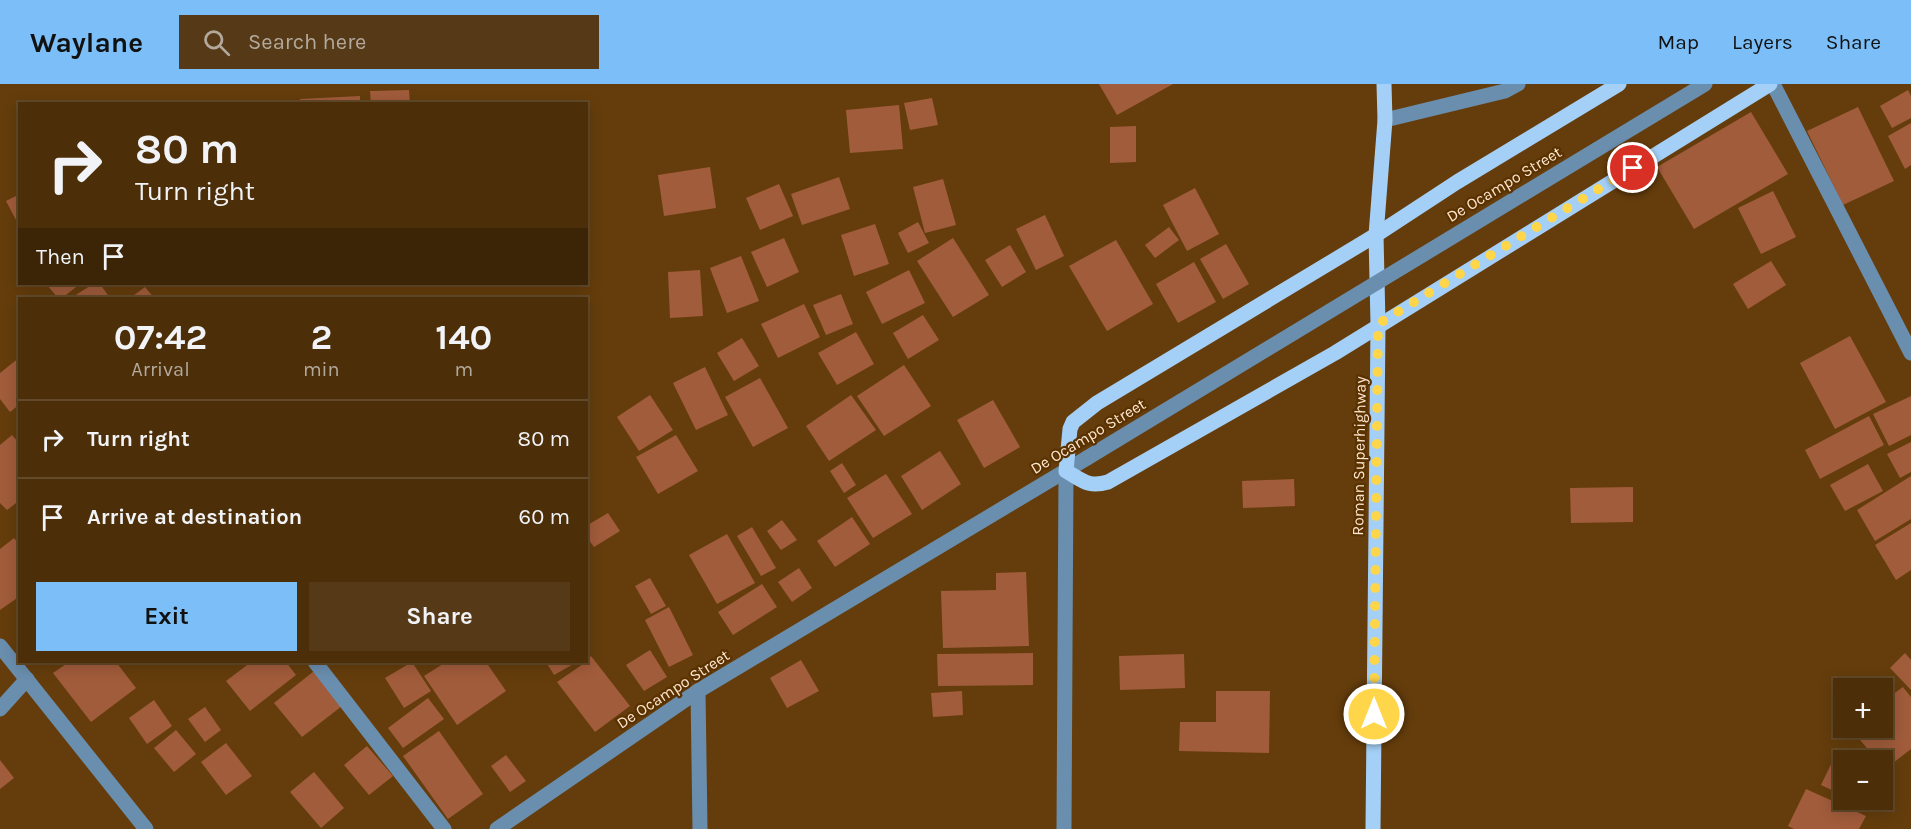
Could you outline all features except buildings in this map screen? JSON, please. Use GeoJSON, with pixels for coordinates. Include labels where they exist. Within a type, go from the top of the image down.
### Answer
{"type":"FeatureCollection","features":[{"type":"Feature","properties":{"kind":"main road","name":"Roman Superhighway"},"geometry":{"type":"LineString","coordinates":[[1373,829],[1378,324],[1376,235],[1385,120],[1384,84]]}},
{"type":"Feature","properties":{"kind":"main road"},"geometry":{"type":"LineString","coordinates":[[1618,84],[1457,182],[1376,235],[1097,403],[1079,416],[1070,429],[1066,471],[1089,484],[1097,485],[1108,482],[1335,353],[1378,324],[1771,84]]}},
{"type":"Feature","properties":{"kind":"street"},"geometry":{"type":"LineString","coordinates":[[1385,120],[1504,92],[1518,84]]}},
{"type":"Feature","properties":{"kind":"street","name":"De Ocampo Street"},"geometry":{"type":"LineString","coordinates":[[497,829],[698,691],[1705,84]]}},
{"type":"Feature","properties":{"kind":"street"},"geometry":{"type":"LineString","coordinates":[[1771,84],[1911,353]]}},
{"type":"Feature","properties":{"kind":"street"},"geometry":{"type":"LineString","coordinates":[[1064,829],[1066,471]]}},
{"type":"Feature","properties":{"kind":"street"},"geometry":{"type":"LineString","coordinates":[[0,646],[146,829]]}},
{"type":"Feature","properties":{"kind":"street"},"geometry":{"type":"LineString","coordinates":[[316,663],[444,829]]}},
{"type":"Feature","properties":{"kind":"street"},"geometry":{"type":"LineString","coordinates":[[0,709],[27,679]]}},
{"type":"Feature","properties":{"kind":"street"},"geometry":{"type":"LineString","coordinates":[[698,691],[700,829]]}},
{"type":"Feature","properties":{"kind":"route"},"geometry":{"type":"LineString","coordinates":[[1374,714],[1378,324],[1633,168]]}}]}
